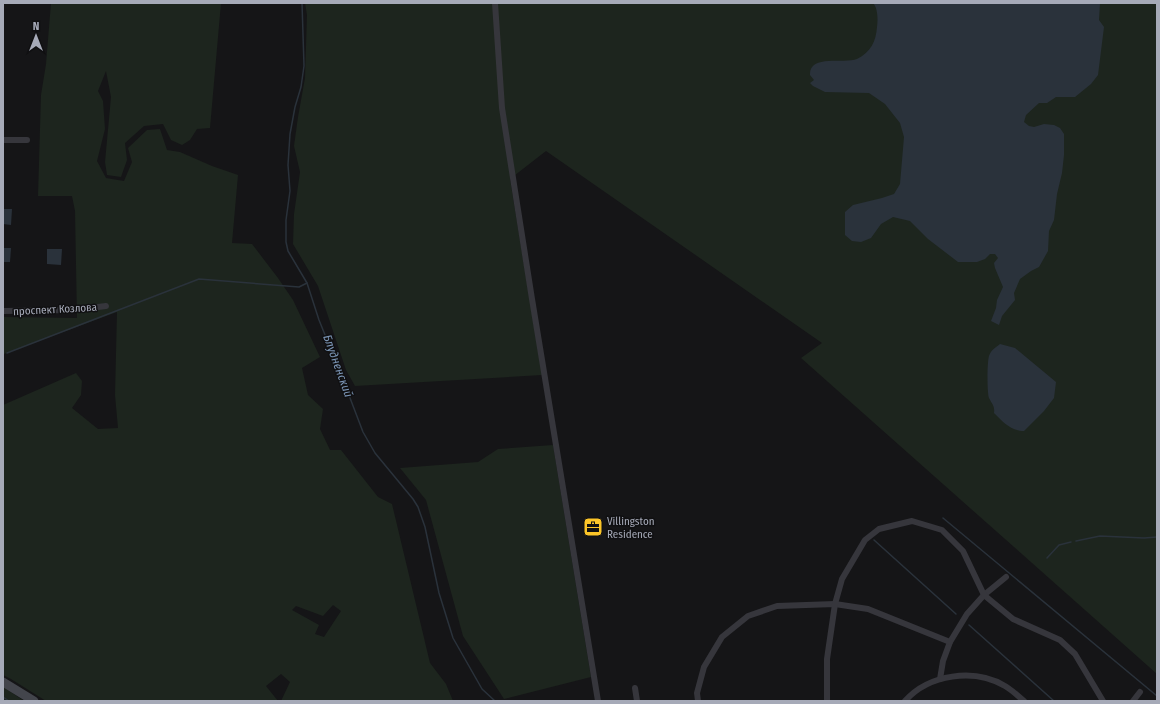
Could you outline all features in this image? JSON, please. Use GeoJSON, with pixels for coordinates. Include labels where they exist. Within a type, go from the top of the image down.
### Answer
{"type":"FeatureCollection","features":[{"type":"Feature","properties":{"kind":"street"},"geometry":{"type":"LineString","coordinates":[[496,3],[504,116],[532,299],[598,701]]}},
{"type":"Feature","properties":{"kind":"street"},"geometry":{"type":"LineString","coordinates":[[3,140],[27,140]]}},
{"type":"Feature","properties":{"kind":"street","name":"проспект Козлова"},"geometry":{"type":"LineString","coordinates":[[3,311],[73,310],[106,306]]}},
{"type":"Feature","properties":{"kind":"street"},"geometry":{"type":"LineString","coordinates":[[826,701],[827,660],[835,604],[842,579],[865,540],[879,529],[912,521],[942,530],[963,551],[984,595],[1013,619],[1060,640],[1075,654],[1103,701]]}},
{"type":"Feature","properties":{"kind":"street"},"geometry":{"type":"LineString","coordinates":[[940,679],[943,661],[950,642],[967,614],[984,595],[1006,577]]}},
{"type":"Feature","properties":{"kind":"street"},"geometry":{"type":"LineString","coordinates":[[698,701],[698,693],[704,667],[722,637],[748,616],[777,606],[835,604],[868,609],[950,642]]}},
{"type":"Feature","properties":{"kind":"street"},"geometry":{"type":"LineString","coordinates":[[906,701],[911,695],[932,681],[957,675],[982,677],[1005,686],[1024,701]]}},
{"type":"Feature","properties":{"kind":"street"},"geometry":{"type":"LineString","coordinates":[[3,682],[34,701]]}},
{"type":"Feature","properties":{"kind":"street"},"geometry":{"type":"LineString","coordinates":[[635,688],[637,701]]}},
{"type":"Feature","properties":{"kind":"street"},"geometry":{"type":"LineString","coordinates":[[1133,701],[1140,692]]}},
{"type":"Feature","properties":{"kind":"shaded area"},"geometry":{"type":"Polygon","coordinates":[[[51,3],[221,3],[210,128],[197,129],[190,140],[182,145],[171,140],[163,124],[144,126],[125,143],[127,160],[121,177],[107,175],[105,162],[111,97],[106,71],[98,91],[103,101],[105,129],[97,161],[106,178],[124,181],[132,162],[128,148],[147,130],[160,129],[167,150],[180,152],[212,166],[238,175],[232,243],[252,244],[293,300],[320,357],[302,368],[308,395],[323,409],[320,429],[330,450],[341,450],[378,497],[392,504],[430,663],[446,684],[453,701],[281,701],[290,682],[281,674],[266,686],[278,701],[46,701],[3,675],[3,405],[76,373],[82,381],[81,395],[72,408],[98,429],[118,428],[115,395],[117,312],[4,354],[3,352],[3,317],[77,318],[75,211],[72,196],[38,196],[41,95],[46,64],[51,3]],[[333,605],[323,616],[296,606],[292,610],[319,625],[315,634],[324,637],[341,611],[333,605]]]}},
{"type":"Feature","properties":{"kind":"shaded area"},"geometry":{"type":"Polygon","coordinates":[[[305,3],[1157,3],[1157,674],[801,358],[822,343],[546,151],[510,179],[542,375],[355,386],[346,370],[318,286],[293,244],[294,214],[300,172],[294,146],[305,78],[307,15],[305,3]]]}},
{"type":"Feature","properties":{"kind":"shaded area"},"geometry":{"type":"Polygon","coordinates":[[[873,3],[1100,3],[1099,20],[1104,27],[1098,75],[1091,84],[1075,97],[1056,97],[1047,103],[1039,103],[1026,115],[1024,122],[1029,126],[1034,127],[1044,124],[1054,125],[1060,128],[1064,134],[1062,173],[1057,194],[1054,220],[1049,231],[1048,251],[1039,267],[1020,279],[1014,293],[1015,300],[1002,316],[999,325],[991,321],[996,308],[997,300],[1003,287],[995,268],[994,263],[998,258],[995,254],[990,254],[985,259],[977,262],[958,262],[928,239],[910,221],[893,217],[881,224],[871,238],[861,242],[852,241],[845,235],[845,212],[853,205],[894,194],[900,184],[904,137],[900,123],[885,104],[869,93],[825,92],[810,83],[814,80],[810,75],[811,68],[815,64],[828,61],[857,59],[866,53],[874,41],[877,24],[877,11],[873,3]]]}},
{"type":"Feature","properties":{"kind":"shaded area"},"geometry":{"type":"Polygon","coordinates":[[[3,209],[12,209],[11,225],[3,224],[3,209]]]}},
{"type":"Feature","properties":{"kind":"shaded area"},"geometry":{"type":"Polygon","coordinates":[[[3,248],[11,248],[10,262],[3,262],[3,248]]]}},
{"type":"Feature","properties":{"kind":"shaded area"},"geometry":{"type":"Polygon","coordinates":[[[47,249],[62,249],[61,265],[47,264],[47,249]]]}},
{"type":"Feature","properties":{"kind":"shaded area"},"geometry":{"type":"Polygon","coordinates":[[[1000,344],[1015,348],[1056,382],[1054,398],[1044,411],[1024,431],[1011,428],[1001,420],[994,413],[994,407],[989,398],[989,356],[1000,344]]]}},
{"type":"Feature","properties":{"kind":"shaded area"},"geometry":{"type":"Polygon","coordinates":[[[553,445],[591,677],[504,699],[463,636],[426,500],[400,468],[478,462],[498,449],[553,445]]]}},
{"type":"Feature","properties":{"kind":"shaded area"},"geometry":{"type":"Polygon","coordinates":[[[3,687],[5,688],[24,701],[3,701],[3,687]]]}},
{"type":"Feature","properties":{"kind":"waterway","name":"Блудненский"},"geometry":{"type":"LineString","coordinates":[[302,3],[304,66],[301,87],[295,107],[290,134],[288,165],[290,191],[286,220],[286,242],[288,251],[307,283],[319,320],[363,432],[375,453],[418,507],[425,527],[439,593],[453,638],[482,689],[495,701]]}},
{"type":"Feature","properties":{"kind":"waterway"},"geometry":{"type":"LineString","coordinates":[[7,353],[199,279],[299,287],[307,283]]}},
{"type":"Feature","properties":{"kind":"waterway"},"geometry":{"type":"LineString","coordinates":[[943,518],[1157,696]]}},
{"type":"Feature","properties":{"kind":"waterway"},"geometry":{"type":"LineString","coordinates":[[1076,541],[1100,536],[1144,538],[1157,537]]}},
{"type":"Feature","properties":{"kind":"waterway"},"geometry":{"type":"LineString","coordinates":[[874,540],[956,614]]}},
{"type":"Feature","properties":{"kind":"waterway"},"geometry":{"type":"LineString","coordinates":[[1047,558],[1059,545],[1071,542]]}},
{"type":"Feature","properties":{"kind":"waterway"},"geometry":{"type":"LineString","coordinates":[[969,625],[1054,701]]}},
{"type":"Feature","properties":{"kind":"waterway"},"geometry":{"type":"LineString","coordinates":[[3,697],[9,701]]}},
{"type":"Feature","properties":{"kind":"place","name":"Villingston Residence"},"geometry":{"type":"Point","coordinates":[593,527]}}]}
